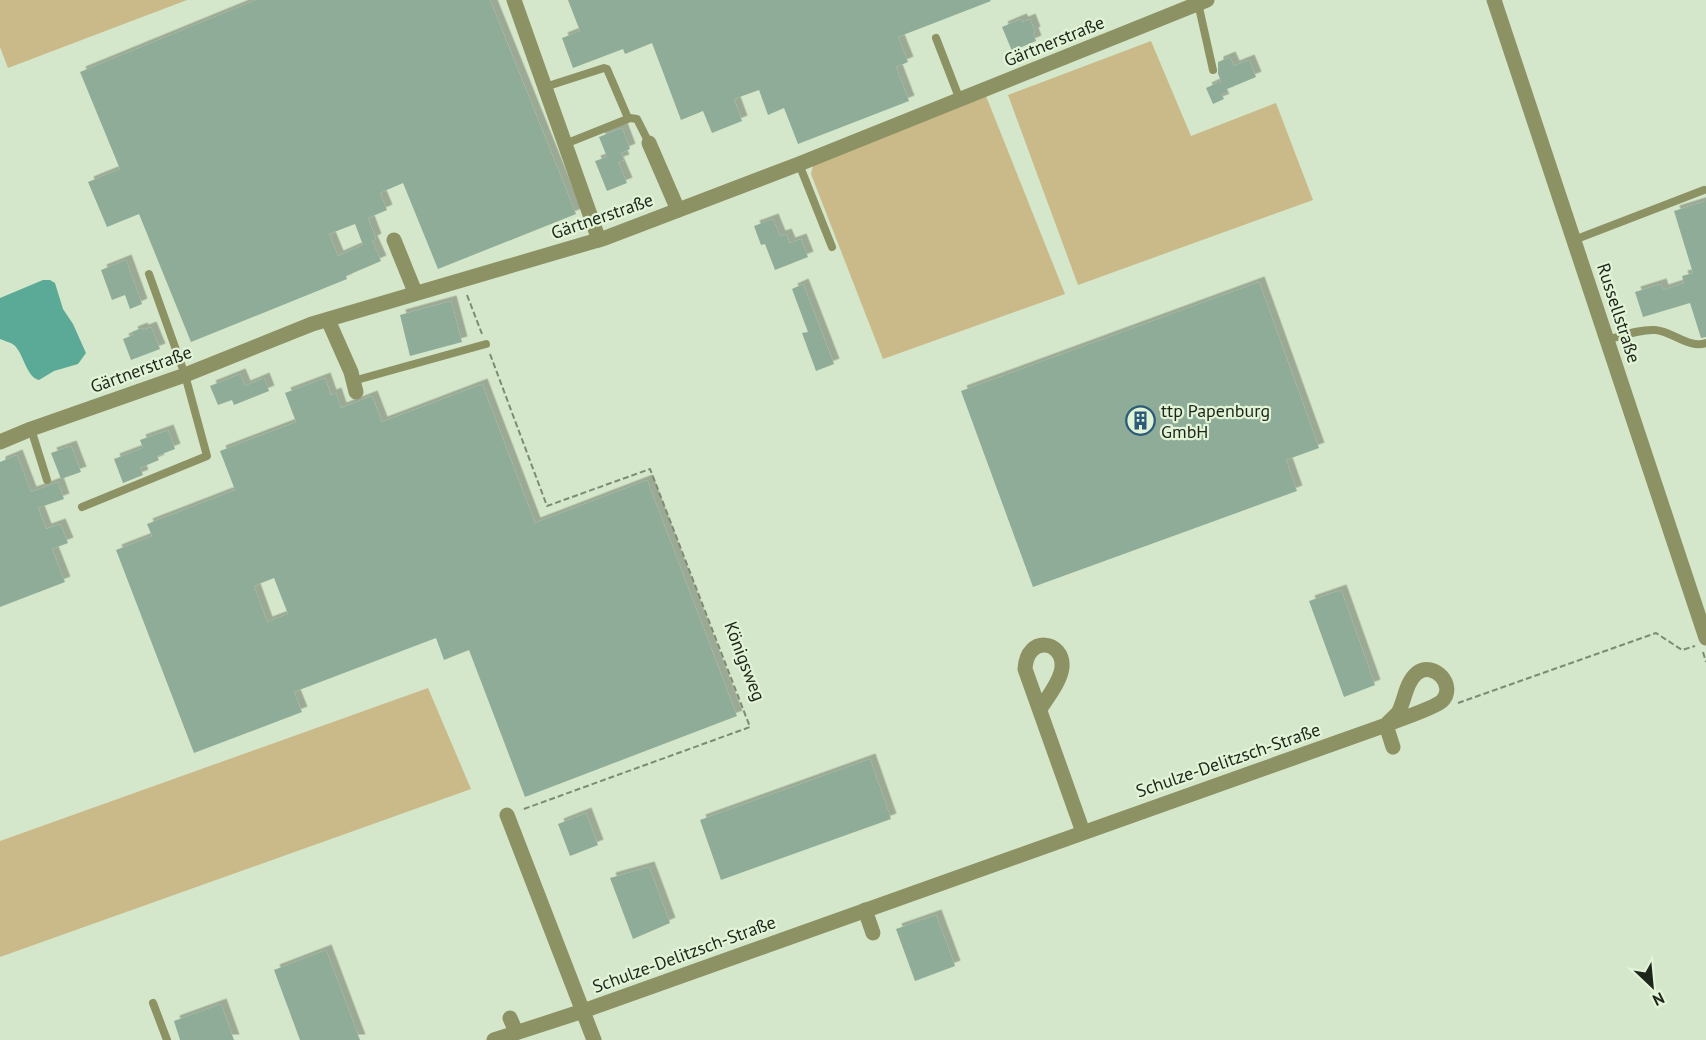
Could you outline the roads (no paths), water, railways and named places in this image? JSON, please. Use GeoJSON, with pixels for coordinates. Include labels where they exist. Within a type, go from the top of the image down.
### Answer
{"type":"FeatureCollection","features":[{"type":"Feature","properties":{"kind":"street"},"geometry":{"type":"LineString","coordinates":[[514,0],[599,240]]}},
{"type":"Feature","properties":{"kind":"street","name":"Russellstraße"},"geometry":{"type":"LineString","coordinates":[[1494,0],[1607,340],[1703,641]]}},
{"type":"Feature","properties":{"kind":"street","name":"Gärtnerstraße"},"geometry":{"type":"LineString","coordinates":[[0,442],[185,375],[312,324],[599,240],[799,164],[1202,2]]}},
{"type":"Feature","properties":{"kind":"street"},"geometry":{"type":"LineString","coordinates":[[649,143],[678,210]]}},
{"type":"Feature","properties":{"kind":"street"},"geometry":{"type":"LineString","coordinates":[[394,240],[415,292]]}},
{"type":"Feature","properties":{"kind":"street"},"geometry":{"type":"LineString","coordinates":[[328,320],[355,386]]}},
{"type":"Feature","properties":{"kind":"street"},"geometry":{"type":"LineString","coordinates":[[1040,709],[1083,831]]}},
{"type":"Feature","properties":{"kind":"street","name":"Schulze-Delitzsch-Straße"},"geometry":{"type":"LineString","coordinates":[[494,1040],[513,1025],[583,1011],[1386,724],[1393,747]]}},
{"type":"Feature","properties":{"kind":"street"},"geometry":{"type":"LineString","coordinates":[[507,814],[594,1040]]}},
{"type":"Feature","properties":{"kind":"street"},"geometry":{"type":"LineString","coordinates":[[865,909],[873,933]]}},
{"type":"Feature","properties":{"kind":"lane"},"geometry":{"type":"LineString","coordinates":[[1202,2],[1213,70]]}},
{"type":"Feature","properties":{"kind":"lane"},"geometry":{"type":"LineString","coordinates":[[936,38],[960,100]]}},
{"type":"Feature","properties":{"kind":"lane"},"geometry":{"type":"LineString","coordinates":[[545,87],[604,68],[608,69],[628,118]]}},
{"type":"Feature","properties":{"kind":"lane"},"geometry":{"type":"LineString","coordinates":[[565,144],[628,118],[638,119],[649,143]]}},
{"type":"Feature","properties":{"kind":"lane"},"geometry":{"type":"LineString","coordinates":[[799,164],[832,247]]}},
{"type":"Feature","properties":{"kind":"lane"},"geometry":{"type":"LineString","coordinates":[[1574,240],[1704,190]]}},
{"type":"Feature","properties":{"kind":"lane"},"geometry":{"type":"LineString","coordinates":[[82,507],[207,456],[185,375],[149,274]]}},
{"type":"Feature","properties":{"kind":"lane"},"geometry":{"type":"LineString","coordinates":[[1607,340],[1644,330],[1657,330],[1701,345],[1706,343]]}},
{"type":"Feature","properties":{"kind":"lane"},"geometry":{"type":"LineString","coordinates":[[355,386],[486,344]]}},
{"type":"Feature","properties":{"kind":"lane"},"geometry":{"type":"LineString","coordinates":[[31,429],[47,480]]}},
{"type":"Feature","properties":{"kind":"lane"},"geometry":{"type":"LineString","coordinates":[[153,1003],[167,1040]]}},
{"type":"Feature","properties":{"kind":"water"},"geometry":{"type":"Polygon","coordinates":[[[43,280],[55,283],[63,309],[73,324],[86,353],[78,364],[54,371],[39,380],[31,375],[14,345],[0,339],[0,298],[43,280]]]}},
{"type":"Feature","properties":{"kind":"place","name":"ttp Papenburg GmbH"},"geometry":{"type":"Point","coordinates":[1140,420]}}]}
